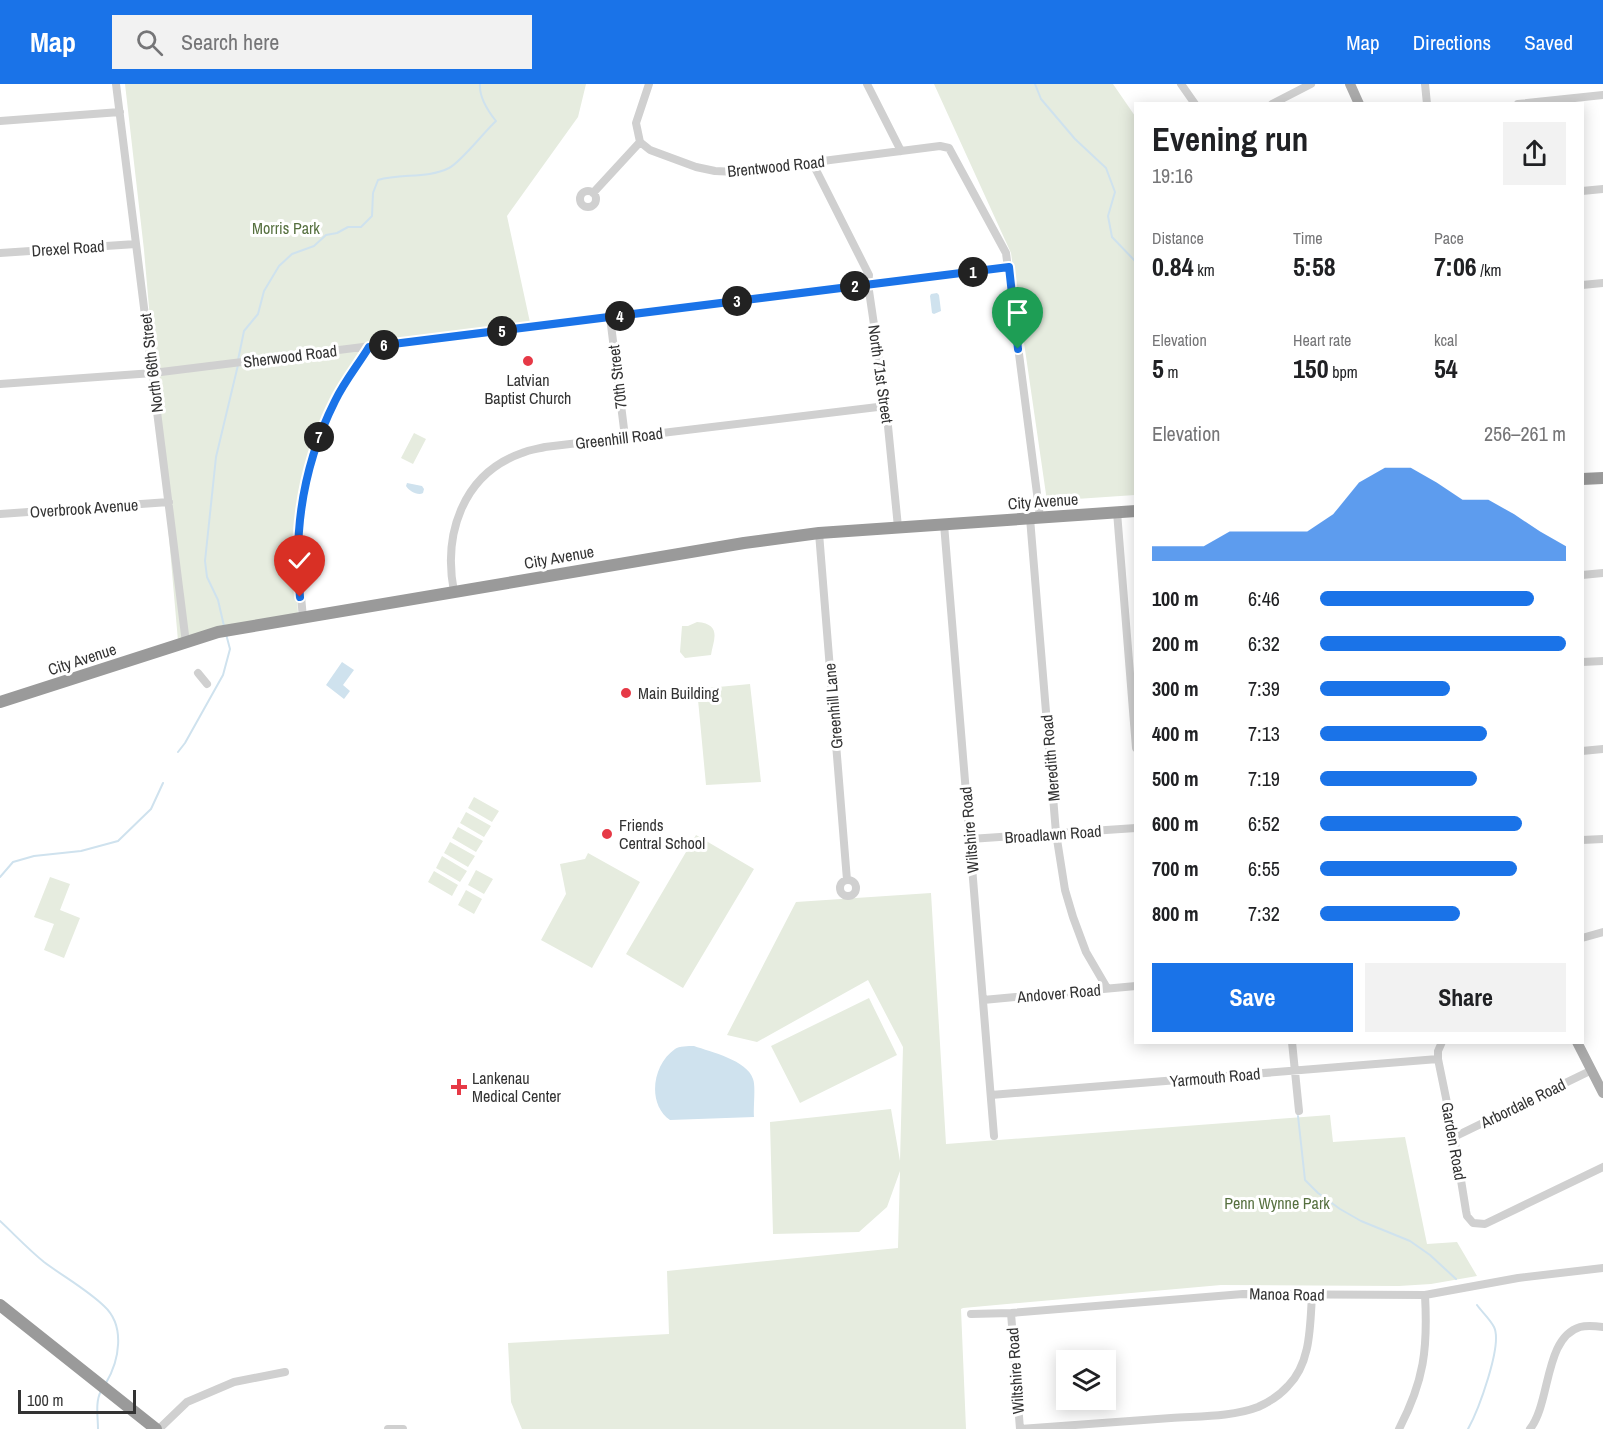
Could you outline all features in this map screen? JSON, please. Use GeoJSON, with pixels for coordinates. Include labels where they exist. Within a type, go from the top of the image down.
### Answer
{"type":"FeatureCollection","features":[{"type":"Feature","properties":{"kind":"highway"},"geometry":{"type":"LineString","coordinates":[[1584,479],[1603,478]]}},
{"type":"Feature","properties":{"kind":"highway","name":"City Avenue"},"geometry":{"type":"LineString","coordinates":[[0,702],[218,632],[765,539],[898,527],[1134,511]]}},
{"type":"Feature","properties":{"kind":"highway"},"geometry":{"type":"LineString","coordinates":[[0,1305],[157,1429]]}},
{"type":"Feature","properties":{"kind":"main road"},"geometry":{"type":"LineString","coordinates":[[1350,84],[1358,102]]}},
{"type":"Feature","properties":{"kind":"main road"},"geometry":{"type":"LineString","coordinates":[[1578,1044],[1603,1093]]}},
{"type":"Feature","properties":{"kind":"street","name":"North 66th Street"},"geometry":{"type":"LineString","coordinates":[[116,84],[186,643]]}},
{"type":"Feature","properties":{"kind":"street"},"geometry":{"type":"LineString","coordinates":[[593,193],[640,142],[636,123],[649,84]]}},
{"type":"Feature","properties":{"kind":"street"},"geometry":{"type":"LineString","coordinates":[[867,84],[901,151]]}},
{"type":"Feature","properties":{"kind":"street"},"geometry":{"type":"LineString","coordinates":[[1181,84],[1194,102]]}},
{"type":"Feature","properties":{"kind":"street"},"geometry":{"type":"LineString","coordinates":[[1276,102],[1311,84]]}},
{"type":"Feature","properties":{"kind":"street"},"geometry":{"type":"LineString","coordinates":[[1425,84],[1427,102]]}},
{"type":"Feature","properties":{"kind":"street"},"geometry":{"type":"LineString","coordinates":[[1537,102],[1603,95]]}},
{"type":"Feature","properties":{"kind":"street"},"geometry":{"type":"LineString","coordinates":[[0,121],[120,112]]}},
{"type":"Feature","properties":{"kind":"street","name":"Brentwood Road"},"geometry":{"type":"LineString","coordinates":[[640,142],[650,150],[696,167],[737,172],[940,146],[950,148]]}},
{"type":"Feature","properties":{"kind":"street","name":"Meredith Road"},"geometry":{"type":"LineString","coordinates":[[950,148],[1006,253],[1009,267],[1035,518],[1056,833],[1065,890],[1073,917],[1086,952],[1107,988]]}},
{"type":"Feature","properties":{"kind":"street","name":"North 71st Street"},"geometry":{"type":"LineString","coordinates":[[812,162],[869,275],[868,284],[886,406],[898,527]]}},
{"type":"Feature","properties":{"kind":"street"},"geometry":{"type":"LineString","coordinates":[[1584,191],[1603,189]]}},
{"type":"Feature","properties":{"kind":"street","name":"Drexel Road"},"geometry":{"type":"LineString","coordinates":[[0,253],[136,244]]}},
{"type":"Feature","properties":{"kind":"street","name":"Sherwood Road"},"geometry":{"type":"LineString","coordinates":[[0,384],[153,374],[1009,267]]}},
{"type":"Feature","properties":{"kind":"street"},"geometry":{"type":"LineString","coordinates":[[1584,285],[1603,283]]}},
{"type":"Feature","properties":{"kind":"street","name":"70th Street"},"geometry":{"type":"LineString","coordinates":[[610,317],[625,437]]}},
{"type":"Feature","properties":{"kind":"street"},"geometry":{"type":"LineString","coordinates":[[303,618],[297,561],[301,502],[308,469],[322,428],[336,399],[369,347]]}},
{"type":"Feature","properties":{"kind":"street","name":"Greenhill Road"},"geometry":{"type":"LineString","coordinates":[[454,592],[450,555],[454,529],[463,505],[472,490],[487,474],[502,462],[521,453],[545,447],[886,406]]}},
{"type":"Feature","properties":{"kind":"street","name":"Overbrook Avenue"},"geometry":{"type":"LineString","coordinates":[[0,514],[169,502]]}},
{"type":"Feature","properties":{"kind":"street"},"geometry":{"type":"LineString","coordinates":[[1117,512],[1134,723]]}},
{"type":"Feature","properties":{"kind":"street","name":"Wiltshire Road"},"geometry":{"type":"LineString","coordinates":[[944,524],[994,1136]]}},
{"type":"Feature","properties":{"kind":"street","name":"Greenhill Lane"},"geometry":{"type":"LineString","coordinates":[[819,533],[847,880]]}},
{"type":"Feature","properties":{"kind":"street"},"geometry":{"type":"LineString","coordinates":[[1584,574],[1603,573]]}},
{"type":"Feature","properties":{"kind":"street"},"geometry":{"type":"LineString","coordinates":[[1584,662],[1603,661]]}},
{"type":"Feature","properties":{"kind":"street"},"geometry":{"type":"LineString","coordinates":[[198,673],[207,684]]}},
{"type":"Feature","properties":{"kind":"street"},"geometry":{"type":"LineString","coordinates":[[1584,751],[1603,749]]}},
{"type":"Feature","properties":{"kind":"street","name":"Broadlawn Road"},"geometry":{"type":"LineString","coordinates":[[970,839],[1134,828]]}},
{"type":"Feature","properties":{"kind":"street"},"geometry":{"type":"LineString","coordinates":[[1584,840],[1603,838]]}},
{"type":"Feature","properties":{"kind":"street"},"geometry":{"type":"LineString","coordinates":[[1584,937],[1603,932]]}},
{"type":"Feature","properties":{"kind":"street","name":"Andover Road"},"geometry":{"type":"LineString","coordinates":[[983,1000],[1134,986]]}},
{"type":"Feature","properties":{"kind":"street"},"geometry":{"type":"LineString","coordinates":[[1292,1044],[1299,1111]]}},
{"type":"Feature","properties":{"kind":"street","name":"Garden Road"},"geometry":{"type":"LineString","coordinates":[[1441,1044],[1438,1059],[1467,1216],[1476,1224],[1489,1222],[1603,1167]]}},
{"type":"Feature","properties":{"kind":"street","name":"Yarmouth Road"},"geometry":{"type":"LineString","coordinates":[[991,1095],[1438,1059]]}},
{"type":"Feature","properties":{"kind":"street","name":"Arbordale Road"},"geometry":{"type":"LineString","coordinates":[[1454,1137],[1592,1070]]}},
{"type":"Feature","properties":{"kind":"street","name":"Manoa Road"},"geometry":{"type":"LineString","coordinates":[[970,1314],[1011,1313],[1232,1294],[1425,1295],[1518,1278],[1603,1268]]}},
{"type":"Feature","properties":{"kind":"street"},"geometry":{"type":"LineString","coordinates":[[1020,1429],[1240,1411],[1267,1402],[1289,1385],[1305,1357],[1310,1336],[1312,1295]]}},
{"type":"Feature","properties":{"kind":"street"},"geometry":{"type":"LineString","coordinates":[[1399,1429],[1414,1395],[1424,1362],[1425,1295]]}},
{"type":"Feature","properties":{"kind":"street","name":"Wiltshire Road"},"geometry":{"type":"LineString","coordinates":[[1011,1313],[1020,1429]]}},
{"type":"Feature","properties":{"kind":"street"},"geometry":{"type":"LineString","coordinates":[[1530,1429],[1543,1406],[1554,1358],[1567,1333],[1582,1326],[1603,1327]]}},
{"type":"Feature","properties":{"kind":"street"},"geometry":{"type":"LineString","coordinates":[[157,1429],[187,1402],[234,1382],[285,1372]]}},
{"type":"Feature","properties":{"kind":"street"},"geometry":{"type":"LineString","coordinates":[[388,1429],[403,1429]]}},
{"type":"Feature","properties":{"kind":"green space","name":"Morris Park"},"geometry":{"type":"Polygon","coordinates":[[[125,84],[586,84],[578,117],[507,216],[531,327],[369,345],[338,392],[299,501],[294,554],[298,613],[178,641],[144,250],[125,84]]]}},
{"type":"Feature","properties":{"kind":"green space"},"geometry":{"type":"Polygon","coordinates":[[[934,84],[1113,84],[1134,115],[1134,495],[1047,501],[1011,253],[934,84]]]}},
{"type":"Feature","properties":{"kind":"green space"},"geometry":{"type":"Polygon","coordinates":[[[414,433],[426,439],[413,464],[401,458],[414,433]]]}},
{"type":"Feature","properties":{"kind":"green space"},"geometry":{"type":"Polygon","coordinates":[[[697,622],[705,623],[713,630],[711,655],[685,658],[680,652],[682,626],[697,622]]]}},
{"type":"Feature","properties":{"kind":"green space"},"geometry":{"type":"Polygon","coordinates":[[[750,684],[761,782],[706,785],[697,689],[750,684]]]}},
{"type":"Feature","properties":{"kind":"green space"},"geometry":{"type":"Polygon","coordinates":[[[474,797],[499,811],[492,822],[468,808],[474,797]]]}},
{"type":"Feature","properties":{"kind":"green space"},"geometry":{"type":"Polygon","coordinates":[[[466,812],[491,826],[484,837],[460,823],[466,812]]]}},
{"type":"Feature","properties":{"kind":"green space"},"geometry":{"type":"Polygon","coordinates":[[[458,827],[483,841],[476,852],[452,838],[458,827]]]}},
{"type":"Feature","properties":{"kind":"green space"},"geometry":{"type":"Polygon","coordinates":[[[696,835],[754,869],[683,988],[626,954],[696,835]]]}},
{"type":"Feature","properties":{"kind":"green space"},"geometry":{"type":"Polygon","coordinates":[[[450,842],[475,856],[468,867],[444,853],[450,842]]]}},
{"type":"Feature","properties":{"kind":"green space"},"geometry":{"type":"Polygon","coordinates":[[[588,853],[640,882],[592,968],[541,940],[566,894],[560,864],[585,859],[588,853]]]}},
{"type":"Feature","properties":{"kind":"green space"},"geometry":{"type":"Polygon","coordinates":[[[442,856],[467,871],[460,882],[436,868],[442,856]]]}},
{"type":"Feature","properties":{"kind":"green space"},"geometry":{"type":"Polygon","coordinates":[[[476,870],[493,879],[484,894],[468,885],[476,870]]]}},
{"type":"Feature","properties":{"kind":"green space"},"geometry":{"type":"Polygon","coordinates":[[[434,871],[458,885],[452,896],[428,882],[434,871]]]}},
{"type":"Feature","properties":{"kind":"green space"},"geometry":{"type":"Polygon","coordinates":[[[50,877],[70,884],[60,910],[80,918],[64,958],[44,950],[54,924],[34,917],[50,877]]]}},
{"type":"Feature","properties":{"kind":"green space"},"geometry":{"type":"Polygon","coordinates":[[[466,890],[482,899],[474,914],[458,905],[466,890]]]}},
{"type":"Feature","properties":{"kind":"green space","name":"Penn Wynne Park"},"geometry":{"type":"Polygon","coordinates":[[[931,893],[946,1144],[1330,1115],[1333,1142],[1405,1137],[1427,1244],[1457,1242],[1477,1276],[1431,1284],[1399,1286],[1221,1285],[963,1308],[961,1309],[966,1429],[522,1429],[511,1402],[508,1343],[669,1334],[667,1271],[898,1248],[900,1171],[887,1207],[859,1232],[773,1234],[770,1122],[891,1109],[900,1161],[903,1047],[868,980],[757,1042],[727,1035],[796,902],[931,893]]]}},
{"type":"Feature","properties":{"kind":"green space"},"geometry":{"type":"Polygon","coordinates":[[[869,998],[897,1055],[800,1103],[771,1046],[869,998]]]}},
{"type":"Feature","properties":{"kind":"water"},"geometry":{"type":"Polygon","coordinates":[[[937,293],[941,311],[934,314],[930,296],[937,293]]]}},
{"type":"Feature","properties":{"kind":"water"},"geometry":{"type":"Polygon","coordinates":[[[407,483],[422,486],[423,493],[411,491],[406,486],[407,483]]]}},
{"type":"Feature","properties":{"kind":"water"},"geometry":{"type":"Polygon","coordinates":[[[342,662],[354,670],[343,685],[350,691],[344,699],[326,685],[342,662]]]}},
{"type":"Feature","properties":{"kind":"water"},"geometry":{"type":"Polygon","coordinates":[[[694,1046],[728,1058],[749,1072],[754,1082],[754,1117],[670,1120],[663,1113],[655,1095],[657,1074],[661,1065],[677,1048],[694,1046]]]}},
{"type":"Feature","properties":{"kind":"waterway"},"geometry":{"type":"LineString","coordinates":[[238,360],[244,331],[258,314],[264,291],[279,266],[292,254],[314,246],[326,235],[337,233],[348,227],[361,227],[372,216],[373,193],[378,180],[432,174],[449,168],[460,160],[496,121],[487,109],[480,84]]}},
{"type":"Feature","properties":{"kind":"waterway"},"geometry":{"type":"LineString","coordinates":[[1035,84],[1041,99],[1075,139],[1106,168],[1115,192],[1108,216],[1112,237],[1134,260]]}},
{"type":"Feature","properties":{"kind":"waterway"},"geometry":{"type":"LineString","coordinates":[[224,626],[218,600],[207,577],[205,561],[216,457],[238,365]]}},
{"type":"Feature","properties":{"kind":"waterway"},"geometry":{"type":"LineString","coordinates":[[178,752],[223,675],[230,649],[226,634]]}},
{"type":"Feature","properties":{"kind":"waterway"},"geometry":{"type":"LineString","coordinates":[[0,877],[13,862],[34,856],[81,851],[118,841],[151,809],[163,783]]}},
{"type":"Feature","properties":{"kind":"waterway"},"geometry":{"type":"LineString","coordinates":[[1298,1116],[1305,1180],[1340,1209],[1361,1221],[1410,1241],[1430,1255],[1456,1279]]}},
{"type":"Feature","properties":{"kind":"waterway"},"geometry":{"type":"LineString","coordinates":[[0,1221],[38,1257],[90,1294],[111,1314],[118,1333],[118,1344],[111,1374],[106,1383]]}},
{"type":"Feature","properties":{"kind":"waterway"},"geometry":{"type":"LineString","coordinates":[[1468,1429],[1483,1394],[1496,1336],[1494,1327],[1477,1305]]}},
{"type":"Feature","properties":{"kind":"waterway"},"geometry":{"type":"LineString","coordinates":[[98,1429],[97,1405],[101,1391]]}},
{"type":"Feature","properties":{"kind":"place","name":"Latvian Baptist Church"},"geometry":{"type":"Point","coordinates":[528,361]}},
{"type":"Feature","properties":{"kind":"place","name":"Main Building"},"geometry":{"type":"Point","coordinates":[626,693]}},
{"type":"Feature","properties":{"kind":"place","name":"Friends Central School"},"geometry":{"type":"Point","coordinates":[607,834]}},
{"type":"Feature","properties":{"kind":"place","name":"Lankenau Medical Center"},"geometry":{"type":"Point","coordinates":[459,1087]}},
{"type":"Feature","properties":{"kind":"route"},"geometry":{"type":"LineString","coordinates":[[300,597],[297,561],[299,529],[301,502],[308,469],[322,428],[336,399],[369,347],[1009,267],[1018,349]]}}]}
